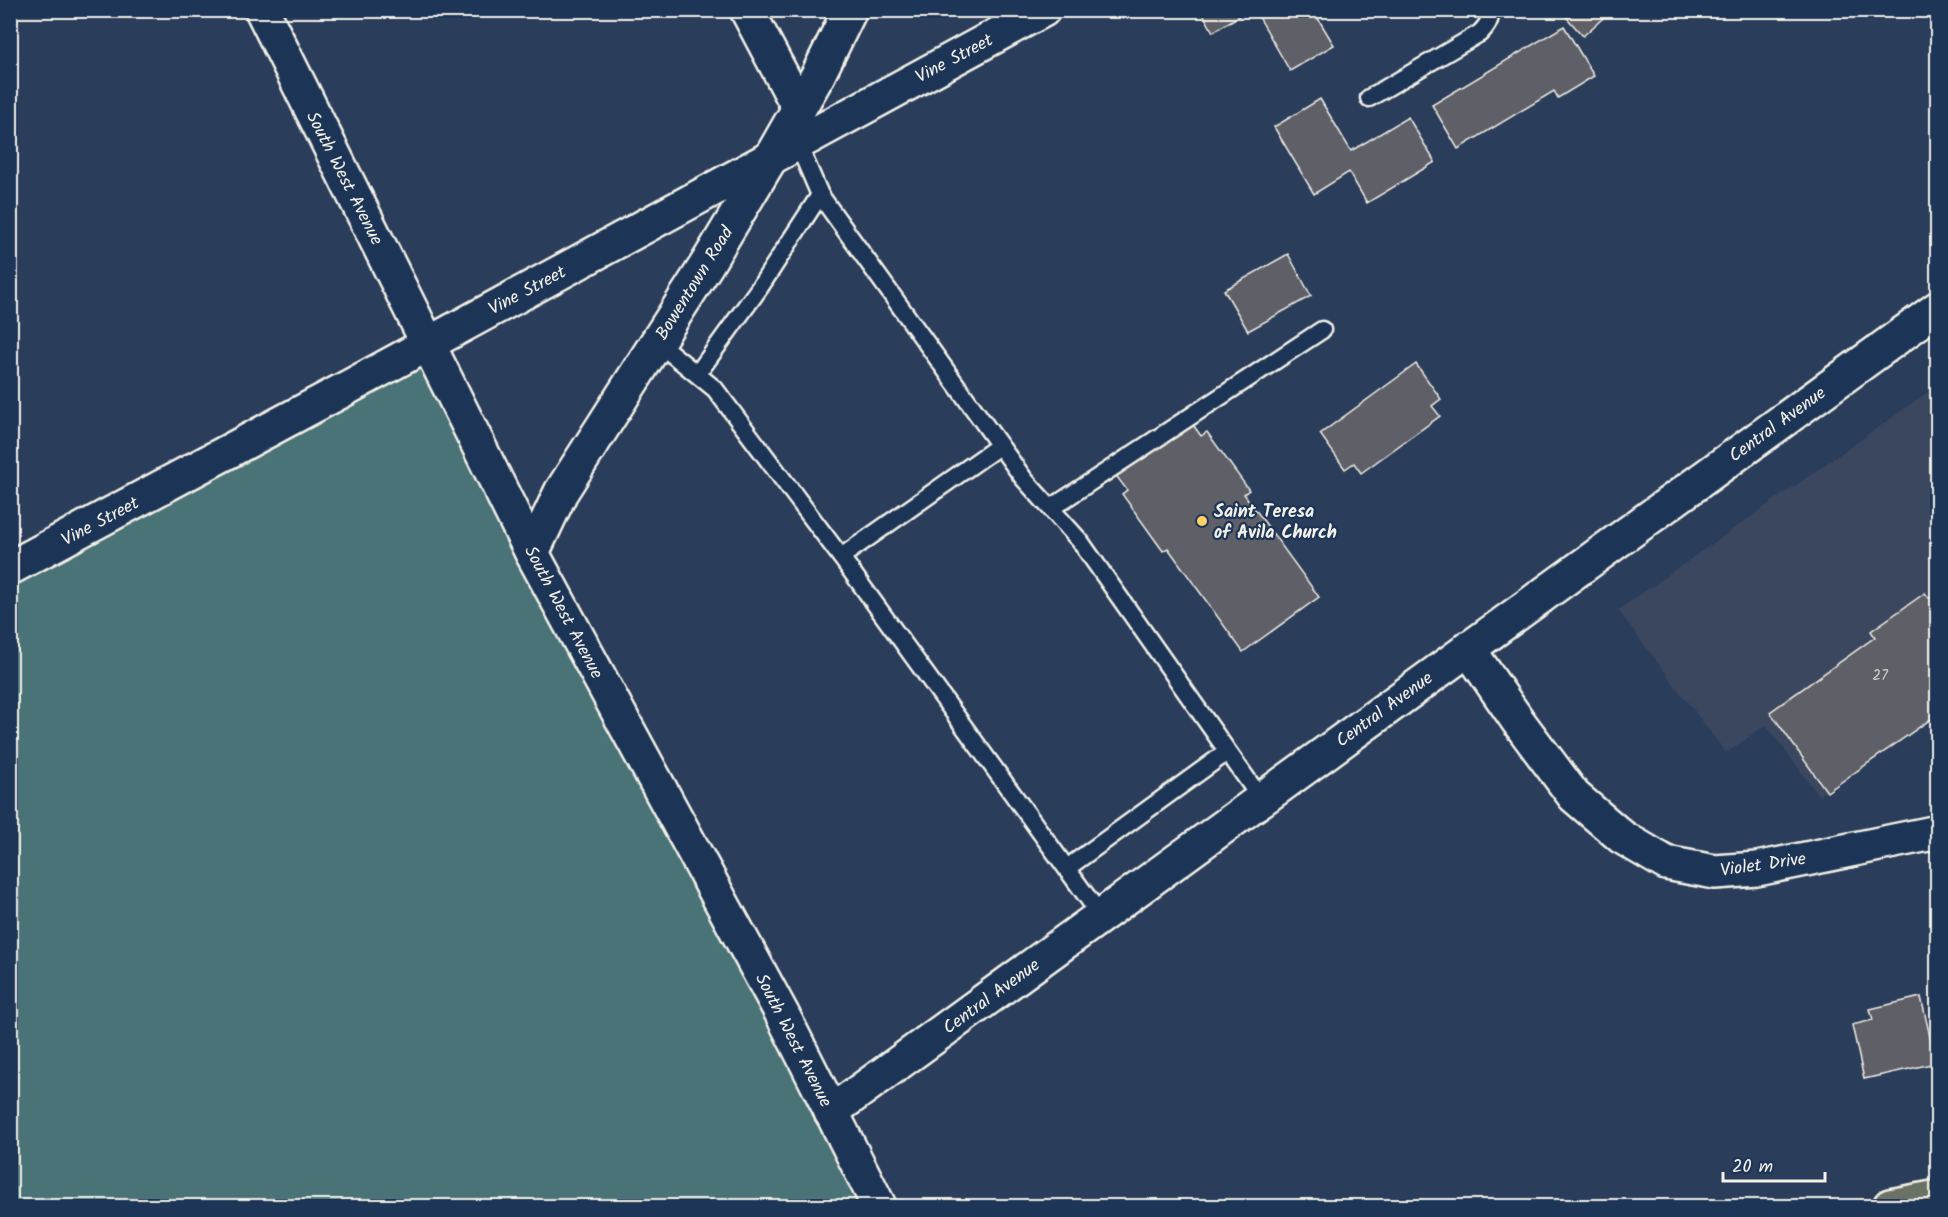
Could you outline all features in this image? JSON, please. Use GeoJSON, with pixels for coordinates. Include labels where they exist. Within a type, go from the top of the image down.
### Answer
{"type":"FeatureCollection","features":[{"type":"Feature","properties":{"kind":"highway"},"geometry":{"type":"LineString","coordinates":[[1890,1206],[1938,1197]]}},
{"type":"Feature","properties":{"kind":"main road","name":"South West Avenue"},"geometry":{"type":"LineString","coordinates":[[262,10],[532,553],[782,1014],[879,1206]]}},
{"type":"Feature","properties":{"kind":"main road"},"geometry":{"type":"LineString","coordinates":[[747,10],[799,108]]}},
{"type":"Feature","properties":{"kind":"main road","name":"Bowentown Road"},"geometry":{"type":"LineString","coordinates":[[532,553],[561,492],[707,264],[770,159],[818,75],[850,10]]}},
{"type":"Feature","properties":{"kind":"main road","name":"Vine Street"},"geometry":{"type":"LineString","coordinates":[[10,568],[1043,10]]}},
{"type":"Feature","properties":{"kind":"main road","name":"Central Avenue"},"geometry":{"type":"LineString","coordinates":[[831,1112],[1938,308]]}},
{"type":"Feature","properties":{"kind":"main road","name":"Violet Drive"},"geometry":{"type":"LineString","coordinates":[[1468,648],[1518,721],[1574,796],[1622,837],[1666,862],[1715,872],[1757,869],[1938,832]]}},
{"type":"Feature","properties":{"kind":"lane"},"geometry":{"type":"LineString","coordinates":[[1369,98],[1480,33],[1487,26],[1491,16],[1490,10]]}},
{"type":"Feature","properties":{"kind":"lane"},"geometry":{"type":"LineString","coordinates":[[798,144],[820,195],[999,446],[1024,479],[1080,541],[1261,799]]}},
{"type":"Feature","properties":{"kind":"lane"},"geometry":{"type":"LineString","coordinates":[[698,373],[760,287],[820,195]]}},
{"type":"Feature","properties":{"kind":"lane"},"geometry":{"type":"LineString","coordinates":[[1051,508],[1322,330]]}},
{"type":"Feature","properties":{"kind":"lane"},"geometry":{"type":"LineString","coordinates":[[657,342],[715,388],[841,557],[1101,916]]}},
{"type":"Feature","properties":{"kind":"lane"},"geometry":{"type":"LineString","coordinates":[[841,557],[999,446]]}},
{"type":"Feature","properties":{"kind":"lane"},"geometry":{"type":"LineString","coordinates":[[1067,868],[1227,752]]}},
{"type":"Feature","properties":{"kind":"shaded area"},"geometry":{"type":"Polygon","coordinates":[[[1937,386],[1937,727],[1931,718],[1819,796],[1766,725],[1726,753],[1618,610],[1937,386]]]}},
{"type":"Feature","properties":{"kind":"green space"},"geometry":{"type":"Polygon","coordinates":[[[428,344],[879,1206],[11,1206],[11,568],[428,344]]]}},
{"type":"Feature","properties":{"kind":"building"},"geometry":{"type":"Polygon","coordinates":[[[1201,10],[1249,10],[1213,32],[1201,10]]]}},
{"type":"Feature","properties":{"kind":"building"},"geometry":{"type":"Polygon","coordinates":[[[1255,10],[1313,10],[1334,45],[1290,71],[1255,10]]]}},
{"type":"Feature","properties":{"kind":"building"},"geometry":{"type":"Polygon","coordinates":[[[1560,10],[1612,10],[1583,36],[1560,10]]]}},
{"type":"Feature","properties":{"kind":"building"},"geometry":{"type":"Polygon","coordinates":[[[1564,26],[1594,76],[1558,98],[1554,91],[1458,149],[1432,105],[1564,26]]]}},
{"type":"Feature","properties":{"kind":"building"},"geometry":{"type":"Polygon","coordinates":[[[1320,99],[1351,151],[1408,117],[1435,162],[1367,203],[1349,172],[1314,194],[1274,127],[1320,99]]]}},
{"type":"Feature","properties":{"kind":"building"},"geometry":{"type":"Polygon","coordinates":[[[1288,254],[1311,296],[1248,331],[1224,290],[1288,254]]]}},
{"type":"Feature","properties":{"kind":"building"},"geometry":{"type":"Polygon","coordinates":[[[1416,364],[1441,399],[1432,406],[1440,416],[1361,473],[1354,463],[1345,469],[1320,434],[1416,364]]]}},
{"type":"Feature","properties":{"kind":"building","name":"Saint Teresa of Avila Church"},"geometry":{"type":"Polygon","coordinates":[[[1189,419],[1201,436],[1207,432],[1249,490],[1244,494],[1319,597],[1243,652],[1168,548],[1163,551],[1122,494],[1127,490],[1114,473],[1189,419]]]}},
{"type":"Feature","properties":{"kind":"building"},"geometry":{"type":"Polygon","coordinates":[[[1938,592],[1938,714],[1827,792],[1770,712],[1875,637],[1871,631],[1925,593],[1929,598],[1938,592]]]}},
{"type":"Feature","properties":{"kind":"building"},"geometry":{"type":"Polygon","coordinates":[[[1921,997],[1936,1063],[1864,1079],[1852,1025],[1873,1020],[1870,1009],[1921,997]]]}},
{"type":"Feature","properties":{"kind":"place","name":"Saint Teresa of Avila Church"},"geometry":{"type":"Point","coordinates":[1202,521]}}]}
